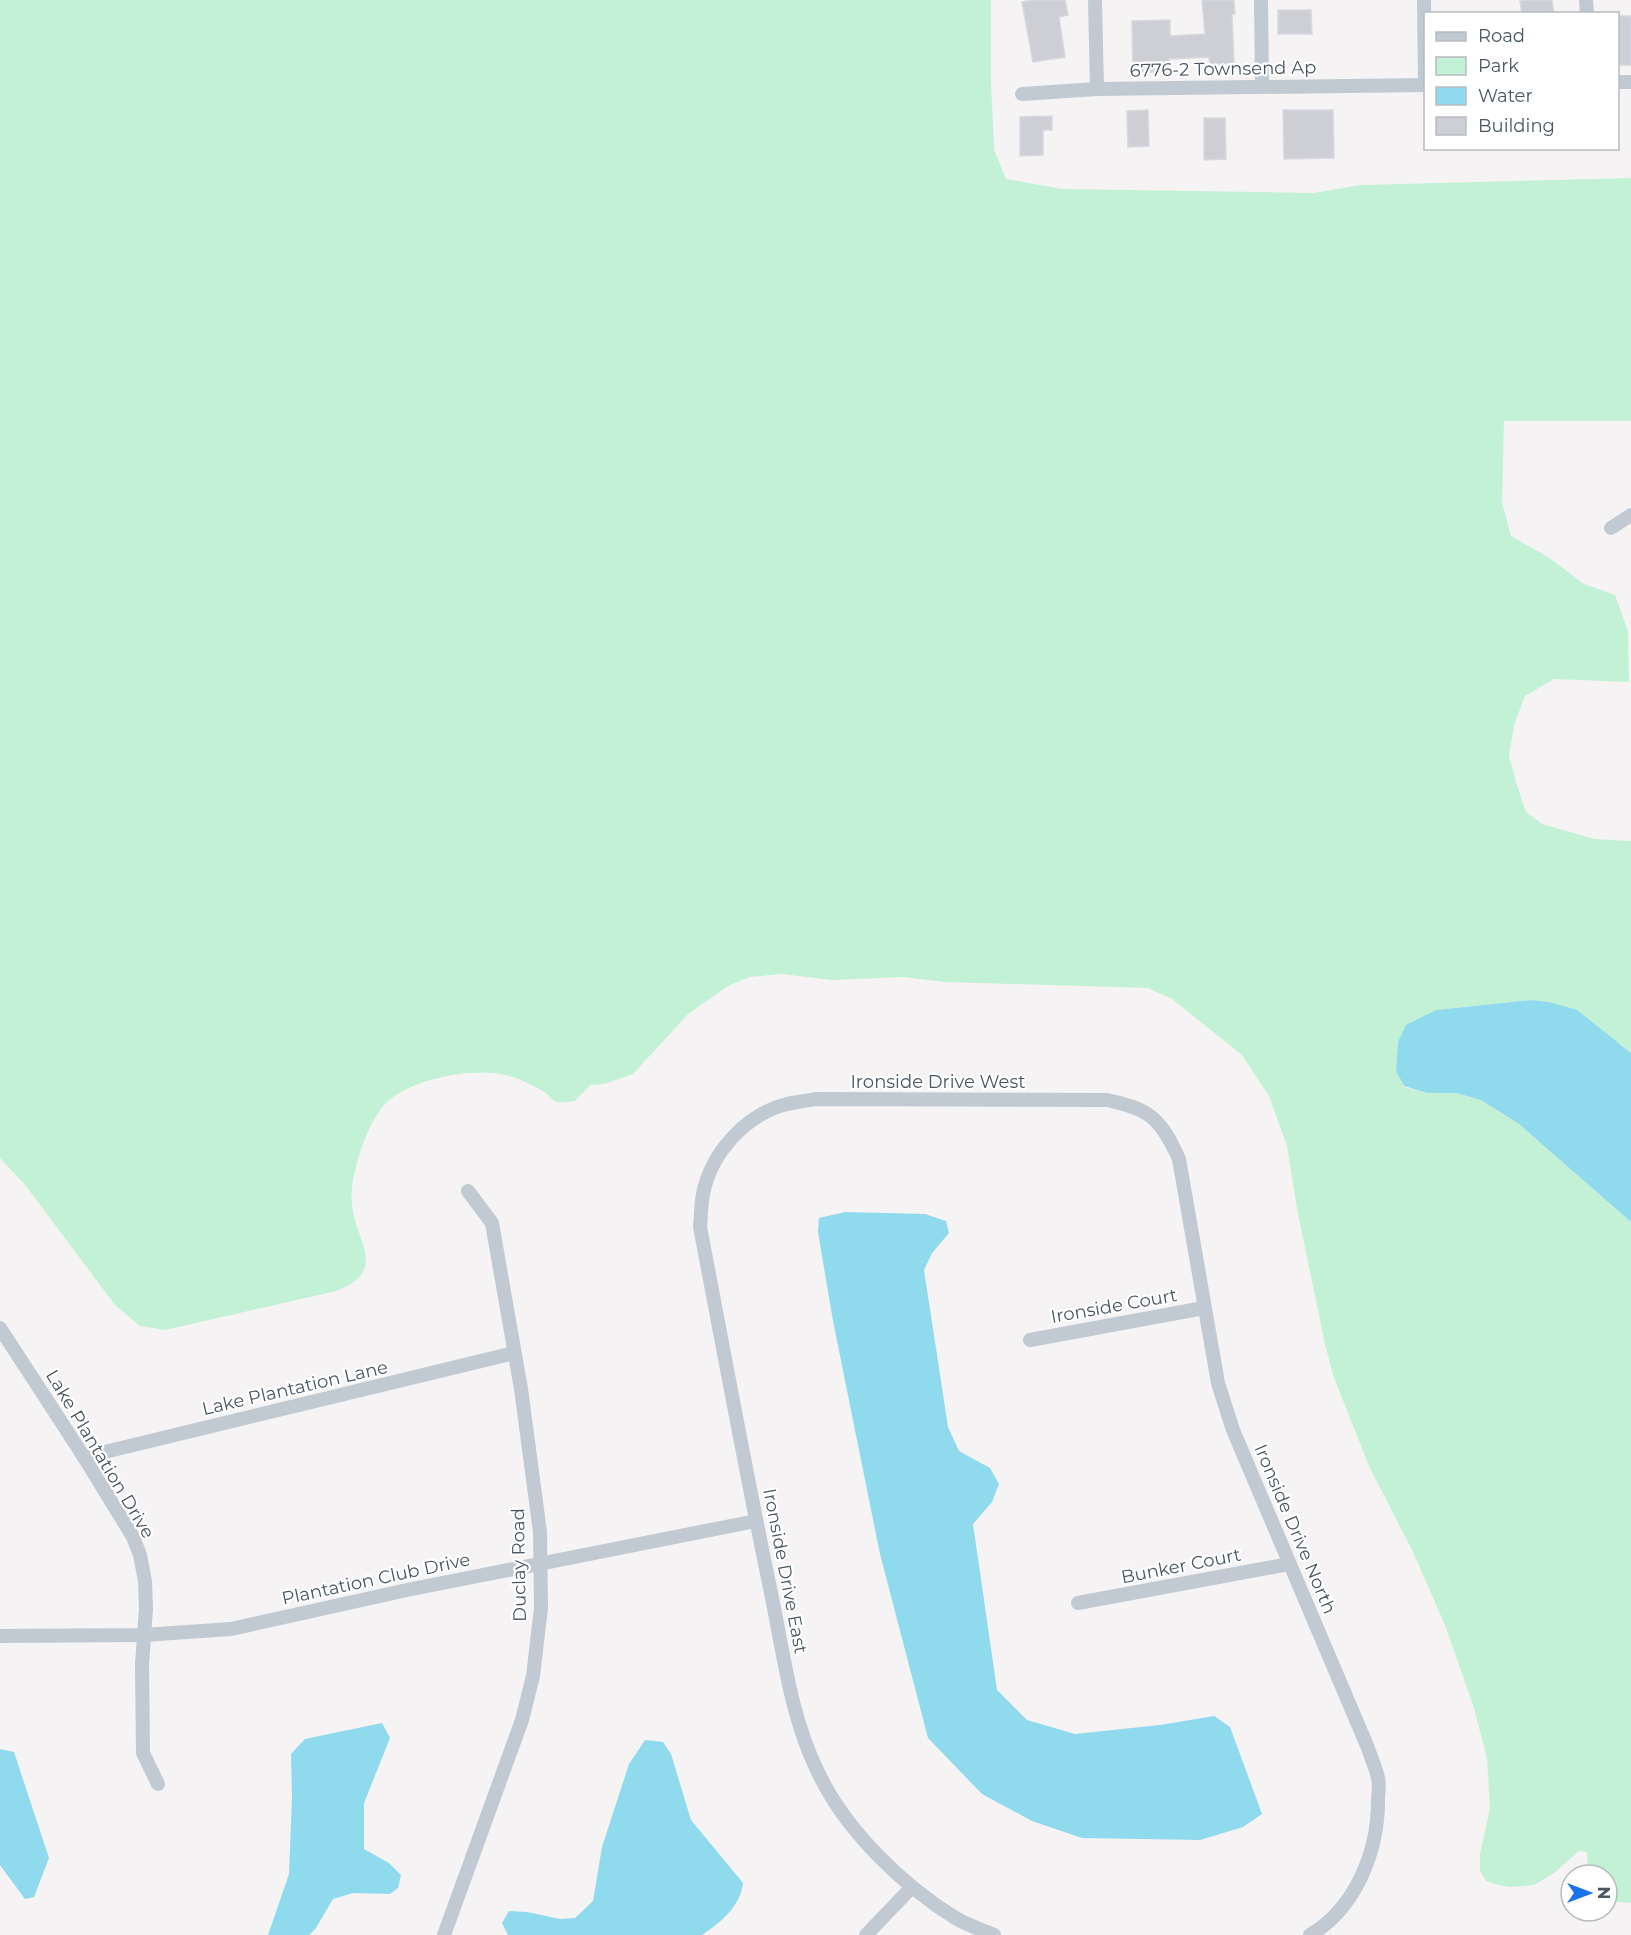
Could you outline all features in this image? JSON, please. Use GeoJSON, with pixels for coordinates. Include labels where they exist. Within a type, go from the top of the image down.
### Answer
{"type":"FeatureCollection","features":[{"type":"Feature","properties":{"kind":"street"},"geometry":{"type":"LineString","coordinates":[[1095,0],[1097,89]]}},
{"type":"Feature","properties":{"kind":"street"},"geometry":{"type":"LineString","coordinates":[[1261,0],[1262,87]]}},
{"type":"Feature","properties":{"kind":"street","name":"6776-2 Townsend Ap"},"geometry":{"type":"LineString","coordinates":[[1022,94],[1097,89],[1424,85]]}},
{"type":"Feature","properties":{"kind":"street"},"geometry":{"type":"LineString","coordinates":[[1611,528],[1631,515]]}},
{"type":"Feature","properties":{"kind":"street","name":"Ironside Drive West"},"geometry":{"type":"LineString","coordinates":[[731,1139],[754,1118],[785,1104],[815,1099],[1107,1100],[1130,1105],[1153,1117]]}},
{"type":"Feature","properties":{"kind":"street","name":"Ironside Drive North"},"geometry":{"type":"LineString","coordinates":[[1153,1117],[1167,1134],[1179,1159],[1218,1383],[1233,1430],[1368,1748],[1378,1780],[1378,1820],[1370,1857],[1351,1897],[1319,1930],[1310,1935]]}},
{"type":"Feature","properties":{"kind":"street","name":"Ironside Drive East"},"geometry":{"type":"LineString","coordinates":[[731,1139],[715,1162],[703,1194],[700,1227],[756,1521],[802,1735],[818,1773],[857,1835],[912,1887],[958,1919],[994,1935]]}},
{"type":"Feature","properties":{"kind":"street","name":"Duclay Road"},"geometry":{"type":"LineString","coordinates":[[444,1935],[522,1720],[533,1676],[542,1608],[540,1532],[521,1389],[492,1223],[468,1191]]}},
{"type":"Feature","properties":{"kind":"street","name":"Ironside Court"},"geometry":{"type":"LineString","coordinates":[[1030,1340],[1204,1308]]}},
{"type":"Feature","properties":{"kind":"street","name":"Lake Plantation Drive"},"geometry":{"type":"LineString","coordinates":[[0,1328],[84,1457],[133,1538],[140,1555],[145,1581],[141,1664],[143,1753],[158,1784]]}},
{"type":"Feature","properties":{"kind":"street","name":"Lake Plantation Lane"},"geometry":{"type":"LineString","coordinates":[[84,1457],[514,1353]]}},
{"type":"Feature","properties":{"kind":"street","name":"Plantation Club Drive"},"geometry":{"type":"LineString","coordinates":[[0,1636],[143,1635],[231,1629],[407,1590],[756,1521]]}},
{"type":"Feature","properties":{"kind":"street","name":"Bunker Court"},"geometry":{"type":"LineString","coordinates":[[1078,1603],[1289,1564]]}},
{"type":"Feature","properties":{"kind":"street"},"geometry":{"type":"LineString","coordinates":[[866,1935],[912,1887]]}},
{"type":"Feature","properties":{"kind":"green space"},"geometry":{"type":"Polygon","coordinates":[[[0,0],[991,0],[994,150],[1006,179],[1062,189],[1314,193],[1361,185],[1631,178],[1631,421],[1504,421],[1502,502],[1511,536],[1548,557],[1584,584],[1615,595],[1628,631],[1629,682],[1554,679],[1525,696],[1514,725],[1509,756],[1526,812],[1542,824],[1594,839],[1631,841],[1631,1053],[1622,1045],[1549,1002],[1531,1000],[1436,1010],[1398,1042],[1396,1070],[1404,1087],[1427,1093],[1456,1093],[1481,1100],[1519,1124],[1631,1222],[1631,1903],[1619,1902],[1619,1863],[1587,1863],[1587,1852],[1579,1851],[1565,1863],[1559,1863],[1559,1869],[1554,1873],[1534,1885],[1509,1887],[1495,1884],[1486,1881],[1480,1871],[1480,1854],[1490,1808],[1487,1758],[1474,1708],[1445,1625],[1413,1552],[1369,1466],[1333,1375],[1297,1209],[1287,1146],[1269,1096],[1242,1055],[1172,999],[1148,988],[945,982],[903,977],[832,980],[782,974],[749,977],[728,986],[688,1014],[633,1074],[604,1084],[590,1085],[575,1101],[557,1102],[530,1084],[499,1074],[464,1073],[427,1081],[395,1096],[384,1105],[371,1125],[360,1152],[353,1180],[352,1204],[365,1254],[366,1264],[362,1274],[352,1283],[336,1291],[165,1330],[140,1326],[115,1305],[26,1186],[0,1158],[0,0]]]}},
{"type":"Feature","properties":{"kind":"water"},"geometry":{"type":"Polygon","coordinates":[[[1531,1000],[1549,1002],[1577,1010],[1631,1053],[1631,1222],[1519,1124],[1481,1100],[1456,1093],[1427,1093],[1404,1086],[1396,1071],[1398,1042],[1406,1025],[1436,1010],[1531,1000]]]}},
{"type":"Feature","properties":{"kind":"water"},"geometry":{"type":"Polygon","coordinates":[[[845,1212],[925,1214],[946,1221],[949,1233],[932,1253],[924,1270],[948,1427],[959,1451],[990,1468],[999,1484],[992,1502],[973,1524],[997,1690],[1027,1720],[1075,1734],[1160,1725],[1214,1716],[1230,1727],[1262,1814],[1243,1827],[1200,1840],[1082,1838],[1032,1821],[982,1794],[928,1738],[880,1554],[833,1321],[818,1232],[819,1218],[845,1212]]]}},
{"type":"Feature","properties":{"kind":"water"},"geometry":{"type":"Polygon","coordinates":[[[382,1723],[390,1738],[364,1803],[364,1849],[389,1863],[401,1875],[398,1888],[390,1894],[353,1893],[333,1899],[316,1928],[309,1935],[268,1935],[289,1874],[291,1754],[305,1739],[382,1723]]]}},
{"type":"Feature","properties":{"kind":"water"},"geometry":{"type":"Polygon","coordinates":[[[645,1740],[663,1742],[671,1754],[691,1820],[743,1883],[734,1907],[702,1935],[508,1935],[502,1923],[509,1911],[527,1912],[560,1919],[575,1918],[593,1901],[602,1847],[629,1764],[645,1740]]]}},
{"type":"Feature","properties":{"kind":"water"},"geometry":{"type":"Polygon","coordinates":[[[0,1749],[14,1752],[49,1858],[34,1897],[25,1899],[0,1865],[0,1749]]]}},
{"type":"Feature","properties":{"kind":"building"},"geometry":{"type":"Polygon","coordinates":[[[1065,0],[1068,15],[1059,17],[1065,57],[1033,62],[1022,2],[1065,0]]]}},
{"type":"Feature","properties":{"kind":"building"},"geometry":{"type":"Polygon","coordinates":[[[1202,0],[1234,0],[1235,14],[1232,14],[1234,63],[1210,65],[1209,57],[1169,59],[1169,72],[1133,72],[1132,21],[1170,20],[1170,36],[1205,34],[1202,0]]]}},
{"type":"Feature","properties":{"kind":"building"},"geometry":{"type":"Polygon","coordinates":[[[1552,0],[1554,12],[1522,12],[1520,1],[1552,0]]]}},
{"type":"Feature","properties":{"kind":"building"},"geometry":{"type":"Polygon","coordinates":[[[1278,10],[1311,10],[1312,34],[1278,34],[1278,10]]]}},
{"type":"Feature","properties":{"kind":"building"},"geometry":{"type":"Polygon","coordinates":[[[1619,16],[1631,16],[1631,65],[1619,65],[1619,16]]]}},
{"type":"Feature","properties":{"kind":"building"},"geometry":{"type":"Polygon","coordinates":[[[1148,110],[1149,146],[1128,147],[1127,111],[1148,110]]]}},
{"type":"Feature","properties":{"kind":"building"},"geometry":{"type":"Polygon","coordinates":[[[1283,110],[1333,110],[1334,158],[1284,159],[1283,110]]]}},
{"type":"Feature","properties":{"kind":"building"},"geometry":{"type":"Polygon","coordinates":[[[1052,116],[1052,130],[1043,130],[1043,155],[1020,156],[1020,117],[1052,116]]]}},
{"type":"Feature","properties":{"kind":"building"},"geometry":{"type":"Polygon","coordinates":[[[1204,118],[1225,118],[1226,159],[1204,160],[1204,118]]]}}]}
